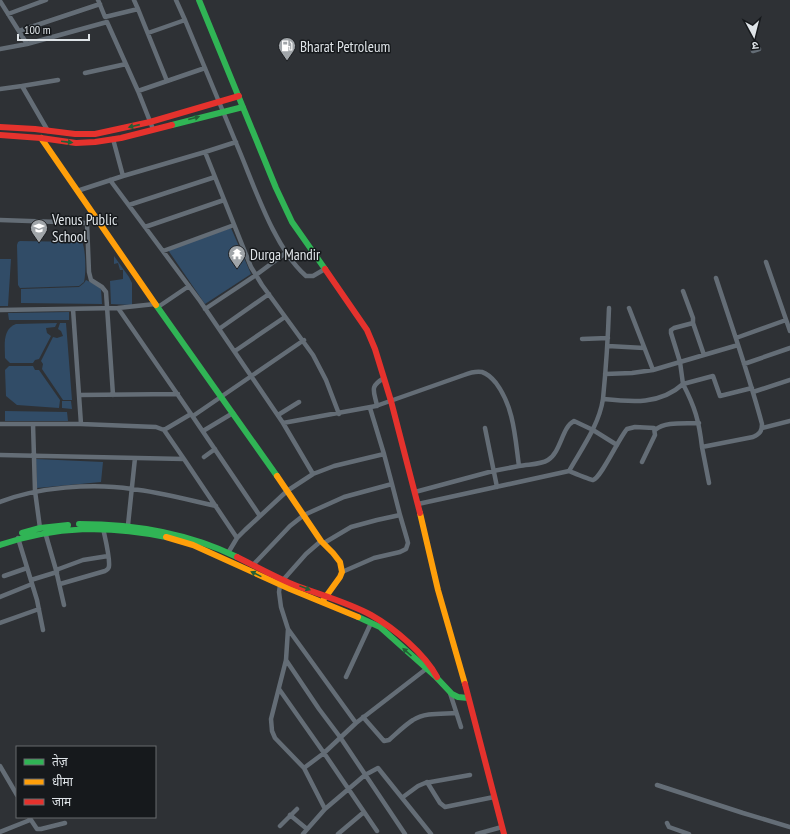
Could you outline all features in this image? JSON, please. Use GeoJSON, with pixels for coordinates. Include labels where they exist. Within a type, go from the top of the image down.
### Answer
{"type":"FeatureCollection","features":[{"type":"Feature","properties":{"kind":"street"},"geometry":{"type":"LineString","coordinates":[[0,0],[27,44]]}},
{"type":"Feature","properties":{"kind":"street"},"geometry":{"type":"LineString","coordinates":[[8,14],[46,0]]}},
{"type":"Feature","properties":{"kind":"street"},"geometry":{"type":"LineString","coordinates":[[134,0],[167,81]]}},
{"type":"Feature","properties":{"kind":"street"},"geometry":{"type":"LineString","coordinates":[[176,0],[269,221],[287,252],[306,276],[313,276],[325,269]]}},
{"type":"Feature","properties":{"kind":"street"},"geometry":{"type":"LineString","coordinates":[[199,0],[276,188],[292,222],[353,308],[367,330],[375,348],[391,401],[418,504],[438,590],[504,834]]}},
{"type":"Feature","properties":{"kind":"street"},"geometry":{"type":"LineString","coordinates":[[19,31],[99,2],[153,129]]}},
{"type":"Feature","properties":{"kind":"street"},"geometry":{"type":"LineString","coordinates":[[0,49],[27,44],[138,9]]}},
{"type":"Feature","properties":{"kind":"street"},"geometry":{"type":"LineString","coordinates":[[148,33],[185,20]]}},
{"type":"Feature","properties":{"kind":"street"},"geometry":{"type":"LineString","coordinates":[[753,51],[759,49]]}},
{"type":"Feature","properties":{"kind":"street"},"geometry":{"type":"LineString","coordinates":[[85,73],[126,64]]}},
{"type":"Feature","properties":{"kind":"street"},"geometry":{"type":"LineString","coordinates":[[138,91],[205,68]]}},
{"type":"Feature","properties":{"kind":"street"},"geometry":{"type":"LineString","coordinates":[[0,89],[58,80]]}},
{"type":"Feature","properties":{"kind":"street"},"geometry":{"type":"LineString","coordinates":[[22,86],[48,131]]}},
{"type":"Feature","properties":{"kind":"street"},"geometry":{"type":"LineString","coordinates":[[0,127],[35,128],[84,135],[111,131],[150,122],[239,96]]}},
{"type":"Feature","properties":{"kind":"street"},"geometry":{"type":"LineString","coordinates":[[0,135],[84,143],[113,139],[243,107]]}},
{"type":"Feature","properties":{"kind":"street"},"geometry":{"type":"LineString","coordinates":[[35,128],[92,214],[156,306],[222,397],[322,542],[342,566],[340,578],[322,602]]}},
{"type":"Feature","properties":{"kind":"street"},"geometry":{"type":"LineString","coordinates":[[113,139],[123,176]]}},
{"type":"Feature","properties":{"kind":"street"},"geometry":{"type":"LineString","coordinates":[[77,191],[236,142]]}},
{"type":"Feature","properties":{"kind":"street"},"geometry":{"type":"LineString","coordinates":[[205,152],[247,260],[269,294],[304,340],[321,367],[339,414]]}},
{"type":"Feature","properties":{"kind":"street"},"geometry":{"type":"LineString","coordinates":[[129,205],[215,177]]}},
{"type":"Feature","properties":{"kind":"street"},"geometry":{"type":"LineString","coordinates":[[110,180],[189,286],[235,351],[278,415],[313,474]]}},
{"type":"Feature","properties":{"kind":"street"},"geometry":{"type":"LineString","coordinates":[[145,227],[224,200]]}},
{"type":"Feature","properties":{"kind":"street"},"geometry":{"type":"LineString","coordinates":[[92,214],[87,223],[89,277],[94,283],[105,289],[113,395]]}},
{"type":"Feature","properties":{"kind":"street"},"geometry":{"type":"LineString","coordinates":[[0,220],[87,223]]}},
{"type":"Feature","properties":{"kind":"street"},"geometry":{"type":"LineString","coordinates":[[163,251],[234,225]]}},
{"type":"Feature","properties":{"kind":"street"},"geometry":{"type":"LineString","coordinates":[[205,308],[256,275],[287,252]]}},
{"type":"Feature","properties":{"kind":"street"},"geometry":{"type":"LineString","coordinates":[[766,262],[790,331]]}},
{"type":"Feature","properties":{"kind":"street"},"geometry":{"type":"LineString","coordinates":[[702,447],[753,437],[761,432],[762,428],[752,390],[716,278]]}},
{"type":"Feature","properties":{"kind":"street"},"geometry":{"type":"LineString","coordinates":[[0,310],[156,306],[189,286]]}},
{"type":"Feature","properties":{"kind":"street"},"geometry":{"type":"LineString","coordinates":[[684,291],[704,355]]}},
{"type":"Feature","properties":{"kind":"street"},"geometry":{"type":"LineString","coordinates":[[219,329],[269,294]]}},
{"type":"Feature","properties":{"kind":"street"},"geometry":{"type":"LineString","coordinates":[[118,308],[260,516]]}},
{"type":"Feature","properties":{"kind":"street"},"geometry":{"type":"LineString","coordinates":[[569,471],[593,430],[602,406],[608,346],[609,308]]}},
{"type":"Feature","properties":{"kind":"street"},"geometry":{"type":"LineString","coordinates":[[629,308],[653,370]]}},
{"type":"Feature","properties":{"kind":"street"},"geometry":{"type":"LineString","coordinates":[[73,309],[81,424]]}},
{"type":"Feature","properties":{"kind":"street"},"geometry":{"type":"LineString","coordinates":[[235,351],[285,316]]}},
{"type":"Feature","properties":{"kind":"street"},"geometry":{"type":"LineString","coordinates":[[736,338],[786,320]]}},
{"type":"Feature","properties":{"kind":"street"},"geometry":{"type":"LineString","coordinates":[[693,323],[671,330],[680,362],[684,384],[699,423],[709,483]]}},
{"type":"Feature","properties":{"kind":"street"},"geometry":{"type":"LineString","coordinates":[[582,339],[608,338]]}},
{"type":"Feature","properties":{"kind":"street"},"geometry":{"type":"LineString","coordinates":[[164,430],[222,397],[304,340]]}},
{"type":"Feature","properties":{"kind":"street"},"geometry":{"type":"LineString","coordinates":[[608,346],[644,348]]}},
{"type":"Feature","properties":{"kind":"street"},"geometry":{"type":"LineString","coordinates":[[605,374],[632,373],[653,370],[738,346]]}},
{"type":"Feature","properties":{"kind":"street"},"geometry":{"type":"LineString","coordinates":[[744,364],[790,348]]}},
{"type":"Feature","properties":{"kind":"street"},"geometry":{"type":"LineString","coordinates":[[283,423],[370,408],[464,375],[478,372],[487,374],[502,392],[510,410],[513,421],[519,466]]}},
{"type":"Feature","properties":{"kind":"street"},"geometry":{"type":"LineString","coordinates":[[603,399],[628,402],[646,401],[676,391],[684,384],[712,376],[720,396],[752,390],[790,380]]}},
{"type":"Feature","properties":{"kind":"street"},"geometry":{"type":"LineString","coordinates":[[377,406],[374,389],[376,383],[384,378]]}},
{"type":"Feature","properties":{"kind":"street"},"geometry":{"type":"LineString","coordinates":[[79,395],[178,394]]}},
{"type":"Feature","properties":{"kind":"street"},"geometry":{"type":"LineString","coordinates":[[278,415],[299,402]]}},
{"type":"Feature","properties":{"kind":"street"},"geometry":{"type":"LineString","coordinates":[[342,572],[374,558],[400,552],[406,549],[408,543],[370,408]]}},
{"type":"Feature","properties":{"kind":"street"},"geometry":{"type":"LineString","coordinates":[[203,431],[233,413]]}},
{"type":"Feature","properties":{"kind":"street"},"geometry":{"type":"LineString","coordinates":[[415,492],[493,471],[542,462],[551,457],[572,422],[577,421],[617,445]]}},
{"type":"Feature","properties":{"kind":"street"},"geometry":{"type":"LineString","coordinates":[[762,428],[790,421]]}},
{"type":"Feature","properties":{"kind":"street"},"geometry":{"type":"LineString","coordinates":[[655,430],[658,427],[668,425],[699,423]]}},
{"type":"Feature","properties":{"kind":"street"},"geometry":{"type":"LineString","coordinates":[[0,424],[81,424],[156,427],[164,430],[237,538]]}},
{"type":"Feature","properties":{"kind":"street"},"geometry":{"type":"LineString","coordinates":[[33,424],[35,491],[42,530],[60,584],[64,605]]}},
{"type":"Feature","properties":{"kind":"street"},"geometry":{"type":"LineString","coordinates":[[485,428],[497,487]]}},
{"type":"Feature","properties":{"kind":"street"},"geometry":{"type":"LineString","coordinates":[[418,504],[569,471],[580,474],[591,480],[596,479],[629,428],[652,428],[655,430]]}},
{"type":"Feature","properties":{"kind":"street"},"geometry":{"type":"LineString","coordinates":[[642,462],[655,435],[655,430]]}},
{"type":"Feature","properties":{"kind":"street"},"geometry":{"type":"LineString","coordinates":[[204,457],[215,449]]}},
{"type":"Feature","properties":{"kind":"street"},"geometry":{"type":"LineString","coordinates":[[228,553],[237,538],[260,516],[287,492],[313,474],[340,464],[384,454]]}},
{"type":"Feature","properties":{"kind":"street"},"geometry":{"type":"LineString","coordinates":[[0,455],[184,459]]}},
{"type":"Feature","properties":{"kind":"street"},"geometry":{"type":"LineString","coordinates":[[128,525],[135,458]]}},
{"type":"Feature","properties":{"kind":"street"},"geometry":{"type":"LineString","coordinates":[[252,565],[290,526],[304,516],[344,497],[392,484]]}},
{"type":"Feature","properties":{"kind":"street"},"geometry":{"type":"LineString","coordinates":[[0,502],[35,491],[86,487],[110,487],[132,488],[216,506]]}},
{"type":"Feature","properties":{"kind":"street"},"geometry":{"type":"LineString","coordinates":[[356,723],[288,629],[280,607],[279,592],[282,582],[306,554],[322,542],[351,527],[400,515]]}},
{"type":"Feature","properties":{"kind":"street"},"geometry":{"type":"LineString","coordinates":[[0,541],[42,530],[80,524],[128,525],[175,534],[228,553],[322,602],[380,627],[426,669],[437,677]]}},
{"type":"Feature","properties":{"kind":"street"},"geometry":{"type":"LineString","coordinates":[[0,545],[42,530],[103,528],[126,530],[170,538],[192,545],[282,582],[325,596],[371,615],[417,652],[430,665],[437,677],[450,693],[454,696],[468,698]]}},
{"type":"Feature","properties":{"kind":"street"},"geometry":{"type":"LineString","coordinates":[[60,584],[105,571],[109,566],[103,528]]}},
{"type":"Feature","properties":{"kind":"street"},"geometry":{"type":"LineString","coordinates":[[18,538],[39,609],[43,630]]}},
{"type":"Feature","properties":{"kind":"street"},"geometry":{"type":"LineString","coordinates":[[0,597],[83,560],[108,556]]}},
{"type":"Feature","properties":{"kind":"street"},"geometry":{"type":"LineString","coordinates":[[4,576],[27,568]]}},
{"type":"Feature","properties":{"kind":"street"},"geometry":{"type":"LineString","coordinates":[[0,623],[39,609]]}},
{"type":"Feature","properties":{"kind":"street"},"geometry":{"type":"LineString","coordinates":[[346,676],[371,623]]}},
{"type":"Feature","properties":{"kind":"street"},"geometry":{"type":"LineString","coordinates":[[288,629],[286,660],[271,719],[272,731],[275,738],[304,768],[313,782],[325,809]]}},
{"type":"Feature","properties":{"kind":"street"},"geometry":{"type":"LineString","coordinates":[[286,660],[405,834]]}},
{"type":"Feature","properties":{"kind":"street"},"geometry":{"type":"LineString","coordinates":[[304,768],[324,753],[363,717],[426,669]]}},
{"type":"Feature","properties":{"kind":"street"},"geometry":{"type":"LineString","coordinates":[[278,689],[349,789],[377,832]]}},
{"type":"Feature","properties":{"kind":"street"},"geometry":{"type":"LineString","coordinates":[[450,693],[461,727]]}},
{"type":"Feature","properties":{"kind":"street"},"geometry":{"type":"LineString","coordinates":[[363,717],[382,739],[386,741],[419,717],[432,714],[456,713]]}},
{"type":"Feature","properties":{"kind":"street"},"geometry":{"type":"LineString","coordinates":[[0,766],[16,793]]}},
{"type":"Feature","properties":{"kind":"street"},"geometry":{"type":"LineString","coordinates":[[303,834],[325,809],[365,775],[376,768],[380,769],[431,834]]}},
{"type":"Feature","properties":{"kind":"street"},"geometry":{"type":"LineString","coordinates":[[403,797],[418,786],[427,782],[470,775]]}},
{"type":"Feature","properties":{"kind":"street"},"geometry":{"type":"LineString","coordinates":[[427,782],[440,803],[445,807],[494,797]]}},
{"type":"Feature","properties":{"kind":"street"},"geometry":{"type":"LineString","coordinates":[[657,785],[790,827]]}},
{"type":"Feature","properties":{"kind":"street"},"geometry":{"type":"LineString","coordinates":[[280,826],[297,809]]}},
{"type":"Feature","properties":{"kind":"street"},"geometry":{"type":"LineString","coordinates":[[338,834],[364,812]]}},
{"type":"Feature","properties":{"kind":"street"},"geometry":{"type":"LineString","coordinates":[[290,815],[307,829]]}},
{"type":"Feature","properties":{"kind":"street"},"geometry":{"type":"LineString","coordinates":[[0,832],[30,818],[37,829],[65,823]]}},
{"type":"Feature","properties":{"kind":"street"},"geometry":{"type":"LineString","coordinates":[[667,822],[669,827],[689,834]]}},
{"type":"Feature","properties":{"kind":"street"},"geometry":{"type":"LineString","coordinates":[[477,834],[502,827]]}},
{"type":"Feature","properties":{"kind":"shaded area"},"geometry":{"type":"Polygon","coordinates":[[[231,228],[251,274],[205,304],[168,250],[231,228]]]}},
{"type":"Feature","properties":{"kind":"shaded area"},"geometry":{"type":"Polygon","coordinates":[[[20,241],[82,242],[85,262],[84,282],[79,286],[20,288],[18,285],[17,245],[20,241]]]}},
{"type":"Feature","properties":{"kind":"shaded area"},"geometry":{"type":"Polygon","coordinates":[[[114,256],[132,283],[132,305],[111,304],[110,281],[123,279],[123,270],[120,270],[118,263],[114,264],[114,256]]]}},
{"type":"Feature","properties":{"kind":"shaded area"},"geometry":{"type":"Polygon","coordinates":[[[0,259],[11,259],[8,306],[0,306],[0,259]]]}},
{"type":"Feature","properties":{"kind":"shaded area"},"geometry":{"type":"Polygon","coordinates":[[[86,280],[101,289],[102,304],[21,303],[21,289],[79,287],[86,280]]]}},
{"type":"Feature","properties":{"kind":"shaded area"},"geometry":{"type":"Polygon","coordinates":[[[69,312],[69,320],[9,320],[8,313],[69,312]]]}},
{"type":"Feature","properties":{"kind":"shaded area"},"geometry":{"type":"Polygon","coordinates":[[[57,323],[55,327],[46,328],[47,333],[51,336],[39,359],[35,360],[33,363],[10,363],[5,358],[5,338],[8,330],[12,326],[16,324],[57,323]]]}},
{"type":"Feature","properties":{"kind":"shaded area"},"geometry":{"type":"Polygon","coordinates":[[[60,323],[66,323],[72,400],[63,400],[42,369],[43,364],[41,361],[53,337],[57,338],[63,336],[61,331],[58,329],[60,323]]]}},
{"type":"Feature","properties":{"kind":"shaded area"},"geometry":{"type":"Polygon","coordinates":[[[9,366],[33,366],[35,370],[39,370],[60,400],[59,408],[17,405],[6,396],[5,370],[9,366]]]}},
{"type":"Feature","properties":{"kind":"shaded area"},"geometry":{"type":"Polygon","coordinates":[[[62,401],[71,401],[72,409],[62,408],[62,401]]]}},
{"type":"Feature","properties":{"kind":"shaded area"},"geometry":{"type":"Polygon","coordinates":[[[5,411],[67,412],[68,421],[5,421],[5,411]]]}},
{"type":"Feature","properties":{"kind":"shaded area"},"geometry":{"type":"Polygon","coordinates":[[[36,459],[103,462],[101,482],[37,488],[36,459]]]}},
{"type":"Feature","properties":{"kind":"traffic: fast"},"geometry":{"type":"LineString","coordinates":[[199,0],[276,188],[292,222],[325,269]]}},
{"type":"Feature","properties":{"kind":"traffic: fast"},"geometry":{"type":"LineString","coordinates":[[172,125],[243,107]]}},
{"type":"Feature","properties":{"kind":"traffic: fast"},"geometry":{"type":"LineString","coordinates":[[156,305],[277,476]]}},
{"type":"Feature","properties":{"kind":"traffic: fast"},"geometry":{"type":"LineString","coordinates":[[79,524],[100,524],[140,528],[180,536],[237,557]]}},
{"type":"Feature","properties":{"kind":"traffic: fast"},"geometry":{"type":"LineString","coordinates":[[22,533],[40,528],[68,525]]}},
{"type":"Feature","properties":{"kind":"traffic: fast"},"geometry":{"type":"LineString","coordinates":[[0,545],[41,534],[82,529],[103,529],[145,533],[166,537]]}},
{"type":"Feature","properties":{"kind":"traffic: fast"},"geometry":{"type":"LineString","coordinates":[[358,617],[380,627],[435,676],[452,694],[458,697],[468,698]]}},
{"type":"Feature","properties":{"kind":"traffic: slow"},"geometry":{"type":"LineString","coordinates":[[41,138],[156,305]]}},
{"type":"Feature","properties":{"kind":"traffic: slow"},"geometry":{"type":"LineString","coordinates":[[277,476],[321,541],[340,562],[342,572],[340,577],[322,602]]}},
{"type":"Feature","properties":{"kind":"traffic: slow"},"geometry":{"type":"LineString","coordinates":[[420,513],[438,590],[465,684]]}},
{"type":"Feature","properties":{"kind":"traffic: slow"},"geometry":{"type":"LineString","coordinates":[[166,537],[193,545],[290,589],[358,617]]}},
{"type":"Feature","properties":{"kind":"traffic: jam"},"geometry":{"type":"LineString","coordinates":[[0,127],[35,129],[75,134],[95,134],[150,122],[239,96]]}},
{"type":"Feature","properties":{"kind":"traffic: jam"},"geometry":{"type":"LineString","coordinates":[[0,135],[41,138],[76,143],[95,142],[121,138],[172,125]]}},
{"type":"Feature","properties":{"kind":"traffic: jam"},"geometry":{"type":"LineString","coordinates":[[325,269],[367,330],[375,349],[391,401],[420,513]]}},
{"type":"Feature","properties":{"kind":"traffic: jam"},"geometry":{"type":"LineString","coordinates":[[237,557],[292,584],[362,610],[380,620],[408,642],[425,659],[437,677]]}},
{"type":"Feature","properties":{"kind":"traffic: jam"},"geometry":{"type":"LineString","coordinates":[[465,684],[504,834]]}},
{"type":"Feature","properties":{"kind":"place","name":"Bharat Petroleum"},"geometry":{"type":"Point","coordinates":[287,61]}},
{"type":"Feature","properties":{"kind":"place","name":"Venus Public School"},"geometry":{"type":"Point","coordinates":[39,243]}},
{"type":"Feature","properties":{"kind":"place","name":"Durga Mandir"},"geometry":{"type":"Point","coordinates":[237,269]}}]}
